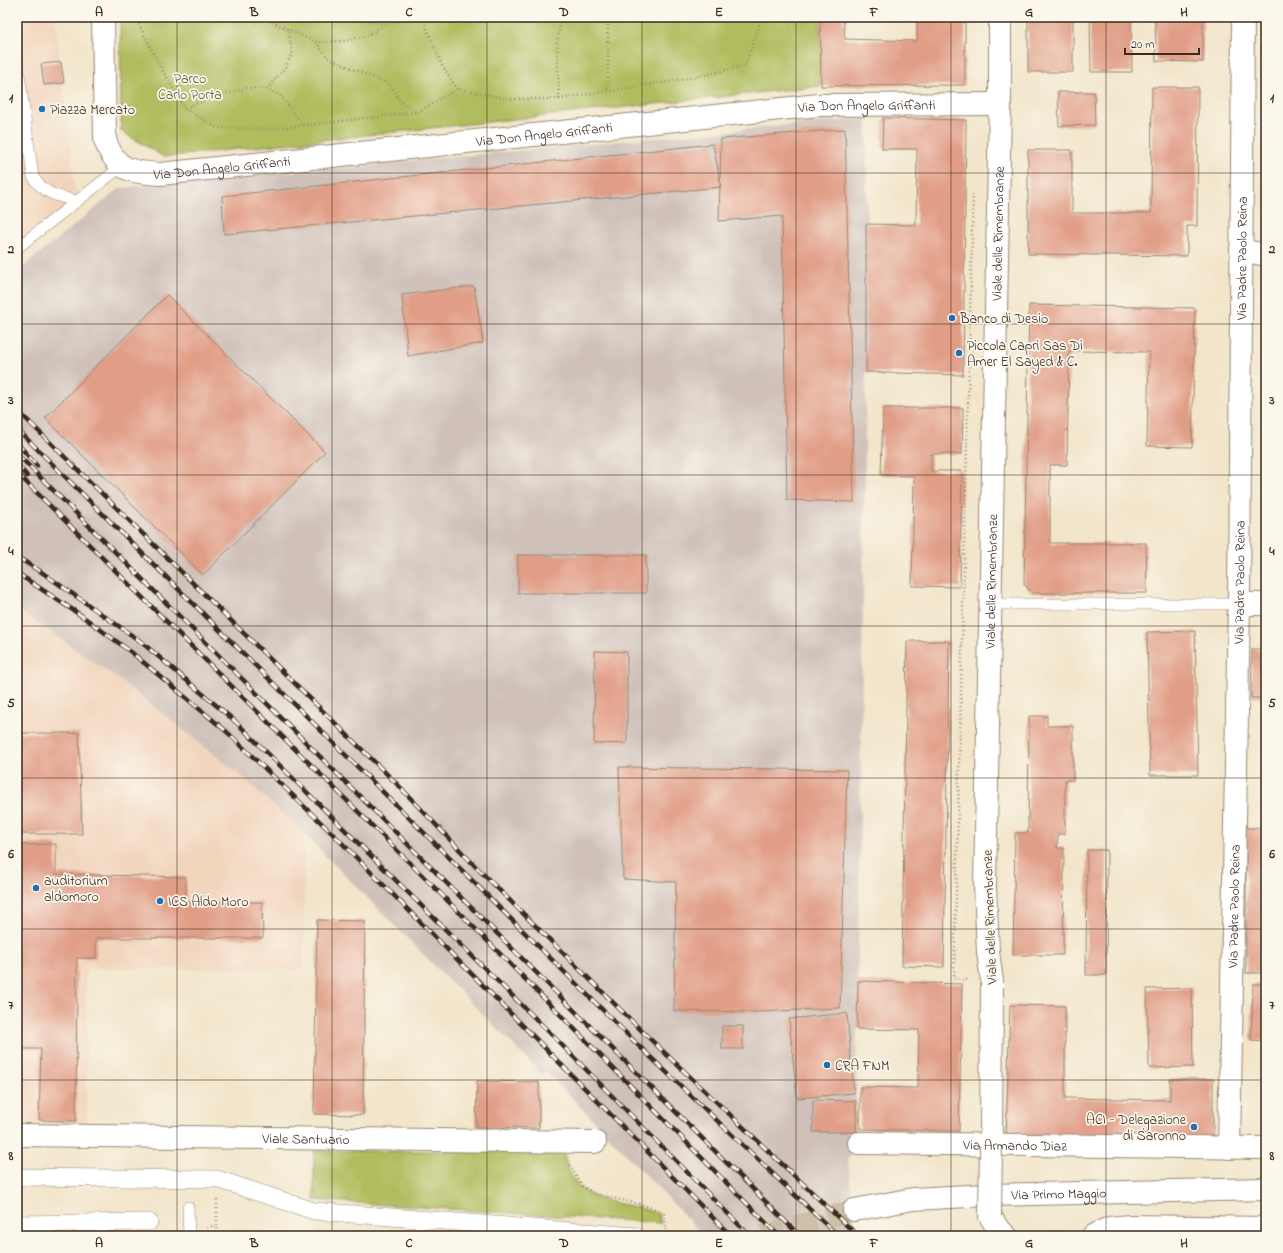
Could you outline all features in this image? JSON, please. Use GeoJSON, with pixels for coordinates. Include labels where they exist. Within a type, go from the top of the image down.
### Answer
{"type":"FeatureCollection","features":[{"type":"Feature","properties":{"kind":"street","name":"Via Don Angelo Griffanti"},"geometry":{"type":"LineString","coordinates":[[103,17],[104,140],[110,155],[122,166],[137,173],[160,174],[819,105],[1000,104]]}},
{"type":"Feature","properties":{"kind":"street","name":"Viale delle Rimembranze"},"geometry":{"type":"LineString","coordinates":[[992,1226],[992,981],[988,952],[985,886],[1000,104],[1000,17]]}},
{"type":"Feature","properties":{"kind":"street","name":"Via Padre Paolo Reina"},"geometry":{"type":"LineString","coordinates":[[1229,1148],[1239,604],[1243,17]]}},
{"type":"Feature","properties":{"kind":"street"},"geometry":{"type":"LineString","coordinates":[[1241,250],[1266,255]]}},
{"type":"Feature","properties":{"kind":"street"},"geometry":{"type":"LineString","coordinates":[[1239,604],[1266,604]]}},
{"type":"Feature","properties":{"kind":"street","name":"Viale Santuario"},"geometry":{"type":"LineString","coordinates":[[17,1135],[595,1142]]}},
{"type":"Feature","properties":{"kind":"street","name":"Via Armando Diaz"},"geometry":{"type":"LineString","coordinates":[[859,1143],[991,1146],[1266,1148]]}},
{"type":"Feature","properties":{"kind":"street"},"geometry":{"type":"LineString","coordinates":[[17,1177],[217,1179],[314,1211],[636,1236]]}},
{"type":"Feature","properties":{"kind":"street","name":"Via Primo Maggio"},"geometry":{"type":"LineString","coordinates":[[854,1210],[913,1199],[987,1195],[1266,1189]]}},
{"type":"Feature","properties":{"kind":"street"},"geometry":{"type":"LineString","coordinates":[[17,1224],[149,1222]]}},
{"type":"Feature","properties":{"kind":"street"},"geometry":{"type":"LineString","coordinates":[[992,1226],[997,1227],[1006,1236]]}},
{"type":"Feature","properties":{"kind":"street"},"geometry":{"type":"LineString","coordinates":[[1094,1236],[1110,1228],[1130,1226],[1266,1228]]}},
{"type":"Feature","properties":{"kind":"lane"},"geometry":{"type":"LineString","coordinates":[[17,59],[33,177],[40,187],[53,195],[77,201]]}},
{"type":"Feature","properties":{"kind":"lane"},"geometry":{"type":"LineString","coordinates":[[17,248],[122,166]]}},
{"type":"Feature","properties":{"kind":"lane"},"geometry":{"type":"LineString","coordinates":[[990,604],[1239,604]]}},
{"type":"Feature","properties":{"kind":"lane"},"geometry":{"type":"LineString","coordinates":[[188,1207],[189,1236]]}},
{"type":"Feature","properties":{"kind":"path"},"geometry":{"type":"LineString","coordinates":[[135,17],[158,62],[185,108],[218,128],[272,129],[418,112],[457,89],[509,99],[559,99],[691,78],[745,66],[763,18]]}},
{"type":"Feature","properties":{"kind":"path"},"geometry":{"type":"LineString","coordinates":[[261,17],[316,42],[345,41],[369,35],[385,24],[386,17]]}},
{"type":"Feature","properties":{"kind":"path"},"geometry":{"type":"LineString","coordinates":[[422,17],[442,65],[457,89]]}},
{"type":"Feature","properties":{"kind":"path"},"geometry":{"type":"LineString","coordinates":[[559,99],[556,42],[562,17]]}},
{"type":"Feature","properties":{"kind":"path"},"geometry":{"type":"LineString","coordinates":[[608,17],[608,90]]}},
{"type":"Feature","properties":{"kind":"path"},"geometry":{"type":"LineString","coordinates":[[267,89],[286,67],[292,53],[288,29]]}},
{"type":"Feature","properties":{"kind":"path"},"geometry":{"type":"LineString","coordinates":[[316,42],[328,58],[390,85],[401,102],[418,112]]}},
{"type":"Feature","properties":{"kind":"path"},"geometry":{"type":"LineString","coordinates":[[185,108],[205,100],[247,88],[267,89],[280,95],[303,126]]}},
{"type":"Feature","properties":{"kind":"path"},"geometry":{"type":"LineString","coordinates":[[564,1142],[569,1162],[582,1186],[595,1194],[644,1205],[664,1212],[667,1236]]}},
{"type":"Feature","properties":{"kind":"path"},"geometry":{"type":"LineString","coordinates":[[217,1179],[217,1236]]}},
{"type":"Feature","properties":{"kind":"path"},"geometry":{"type":"LineString","coordinates":[[207,1226],[217,1225]]}},
{"type":"Feature","properties":{"kind":"shaded area","name":"Piazza Mercato"},"geometry":{"type":"Polygon","coordinates":[[[17,17],[55,17],[77,201],[17,248],[17,17]]]}},
{"type":"Feature","properties":{"kind":"shaded area"},"geometry":{"type":"Polygon","coordinates":[[[867,118],[866,381],[856,1101],[855,1148],[848,1160],[855,1222],[871,1236],[704,1236],[546,1071],[542,1074],[304,834],[245,779],[120,680],[17,609],[17,272],[120,188],[867,118]]]}},
{"type":"Feature","properties":{"kind":"shaded area","name":"ICS Aldo Moro"},"geometry":{"type":"Polygon","coordinates":[[[17,609],[120,680],[245,779],[304,834],[304,970],[86,968],[87,1125],[17,1123],[17,609]]]}},
{"type":"Feature","properties":{"kind":"green space","name":"Parco Carlo Porta"},"geometry":{"type":"Polygon","coordinates":[[[120,17],[820,17],[821,86],[164,157],[121,131],[120,17]]]}},
{"type":"Feature","properties":{"kind":"green space"},"geometry":{"type":"Polygon","coordinates":[[[314,1151],[564,1151],[569,1170],[577,1184],[587,1193],[612,1202],[658,1214],[661,1223],[314,1200],[314,1151]]]}},
{"type":"Feature","properties":{"kind":"building"},"geometry":{"type":"Polygon","coordinates":[[[820,17],[843,17],[845,39],[917,41],[917,17],[965,17],[965,85],[821,86],[820,17]]]}},
{"type":"Feature","properties":{"kind":"building"},"geometry":{"type":"Polygon","coordinates":[[[1028,17],[1073,17],[1073,72],[1028,72],[1028,17]]]}},
{"type":"Feature","properties":{"kind":"building"},"geometry":{"type":"Polygon","coordinates":[[[1090,17],[1131,17],[1132,72],[1091,72],[1090,17]]]}},
{"type":"Feature","properties":{"kind":"building"},"geometry":{"type":"Polygon","coordinates":[[[1155,17],[1203,17],[1203,62],[1156,61],[1155,17]]]}},
{"type":"Feature","properties":{"kind":"building"},"geometry":{"type":"Polygon","coordinates":[[[61,62],[64,83],[44,85],[41,64],[61,62]]]}},
{"type":"Feature","properties":{"kind":"building"},"geometry":{"type":"Polygon","coordinates":[[[1152,87],[1198,87],[1197,226],[1187,226],[1187,256],[1028,254],[1028,150],[1072,150],[1072,213],[1151,213],[1152,87]]]}},
{"type":"Feature","properties":{"kind":"building"},"geometry":{"type":"Polygon","coordinates":[[[1058,92],[1094,92],[1095,125],[1059,126],[1058,92]]]}},
{"type":"Feature","properties":{"kind":"building"},"geometry":{"type":"Polygon","coordinates":[[[883,118],[966,120],[963,375],[866,372],[866,224],[916,225],[917,149],[882,149],[883,118]]]}},
{"type":"Feature","properties":{"kind":"building"},"geometry":{"type":"Polygon","coordinates":[[[845,129],[854,502],[787,500],[782,216],[719,221],[721,139],[845,129]]]}},
{"type":"Feature","properties":{"kind":"building"},"geometry":{"type":"Polygon","coordinates":[[[713,144],[721,187],[224,234],[222,196],[713,144]]]}},
{"type":"Feature","properties":{"kind":"building"},"geometry":{"type":"Polygon","coordinates":[[[474,286],[483,343],[408,356],[402,295],[474,286]]]}},
{"type":"Feature","properties":{"kind":"building"},"geometry":{"type":"Polygon","coordinates":[[[167,295],[325,452],[203,575],[45,418],[167,295]]]}},
{"type":"Feature","properties":{"kind":"building"},"geometry":{"type":"Polygon","coordinates":[[[1029,305],[1195,308],[1192,447],[1147,446],[1149,352],[1069,351],[1067,465],[1050,465],[1050,543],[1146,543],[1147,593],[1032,593],[1024,584],[1029,305]]]}},
{"type":"Feature","properties":{"kind":"building"},"geometry":{"type":"Polygon","coordinates":[[[883,408],[963,408],[962,454],[931,454],[931,471],[962,471],[960,587],[912,586],[914,476],[881,475],[883,408]]]}},
{"type":"Feature","properties":{"kind":"building"},"geometry":{"type":"Polygon","coordinates":[[[518,555],[646,555],[646,593],[518,593],[518,555]]]}},
{"type":"Feature","properties":{"kind":"building"},"geometry":{"type":"Polygon","coordinates":[[[1195,631],[1198,775],[1150,775],[1147,632],[1195,631]]]}},
{"type":"Feature","properties":{"kind":"building"},"geometry":{"type":"Polygon","coordinates":[[[907,641],[949,641],[944,967],[902,966],[907,641]]]}},
{"type":"Feature","properties":{"kind":"building"},"geometry":{"type":"Polygon","coordinates":[[[1252,649],[1266,649],[1266,698],[1251,698],[1252,649]]]}},
{"type":"Feature","properties":{"kind":"building"},"geometry":{"type":"Polygon","coordinates":[[[595,651],[627,652],[627,743],[594,744],[595,651]]]}},
{"type":"Feature","properties":{"kind":"building"},"geometry":{"type":"Polygon","coordinates":[[[1029,716],[1047,716],[1047,726],[1073,726],[1073,780],[1065,780],[1065,834],[1058,834],[1057,848],[1064,848],[1063,955],[1013,955],[1015,833],[1028,833],[1029,716]]]}},
{"type":"Feature","properties":{"kind":"building"},"geometry":{"type":"Polygon","coordinates":[[[17,733],[79,733],[82,834],[17,834],[17,733]]]}},
{"type":"Feature","properties":{"kind":"building"},"geometry":{"type":"Polygon","coordinates":[[[619,767],[847,770],[840,1008],[758,1012],[674,1011],[676,882],[623,879],[619,767]]]}},
{"type":"Feature","properties":{"kind":"building"},"geometry":{"type":"Polygon","coordinates":[[[1246,828],[1266,828],[1266,973],[1246,973],[1246,828]]]}},
{"type":"Feature","properties":{"kind":"building"},"geometry":{"type":"Polygon","coordinates":[[[56,844],[56,874],[186,877],[186,902],[262,902],[263,938],[96,938],[96,958],[77,958],[76,1121],[39,1120],[41,1049],[17,1049],[17,845],[56,844]]]}},
{"type":"Feature","properties":{"kind":"building"},"geometry":{"type":"Polygon","coordinates":[[[1087,850],[1107,850],[1106,975],[1086,975],[1087,850]]]}},
{"type":"Feature","properties":{"kind":"building"},"geometry":{"type":"Polygon","coordinates":[[[317,920],[365,921],[363,1115],[314,1114],[317,920]]]}},
{"type":"Feature","properties":{"kind":"building"},"geometry":{"type":"Polygon","coordinates":[[[858,981],[962,984],[959,1131],[860,1129],[860,1087],[918,1088],[919,1030],[857,1029],[858,981]]]}},
{"type":"Feature","properties":{"kind":"building"},"geometry":{"type":"Polygon","coordinates":[[[1253,984],[1266,984],[1266,1041],[1251,1040],[1253,984]]]}},
{"type":"Feature","properties":{"kind":"building"},"geometry":{"type":"Polygon","coordinates":[[[1192,988],[1193,1067],[1149,1068],[1147,989],[1192,988]]]}},
{"type":"Feature","properties":{"kind":"building"},"geometry":{"type":"Polygon","coordinates":[[[1010,1005],[1065,1006],[1065,1098],[1170,1100],[1170,1079],[1213,1079],[1213,1137],[1006,1138],[1010,1005]]]}},
{"type":"Feature","properties":{"kind":"building"},"geometry":{"type":"Polygon","coordinates":[[[847,1013],[854,1093],[797,1098],[789,1019],[847,1013]]]}},
{"type":"Feature","properties":{"kind":"building"},"geometry":{"type":"Polygon","coordinates":[[[722,1026],[743,1026],[743,1049],[722,1049],[722,1026]]]}},
{"type":"Feature","properties":{"kind":"building"},"geometry":{"type":"Polygon","coordinates":[[[477,1081],[539,1082],[539,1128],[476,1127],[477,1081]]]}},
{"type":"Feature","properties":{"kind":"building"},"geometry":{"type":"Polygon","coordinates":[[[813,1100],[856,1101],[856,1132],[813,1132],[813,1100]]]}},
{"type":"Feature","properties":{"kind":"tunnel"},"geometry":{"type":"LineString","coordinates":[[763,1236],[854,1210]]}},
{"type":"Feature","properties":{"kind":"railway"},"geometry":{"type":"LineString","coordinates":[[17,410],[399,786],[476,867],[648,1037],[858,1236]]}},
{"type":"Feature","properties":{"kind":"railway"},"geometry":{"type":"LineString","coordinates":[[17,429],[639,1046],[838,1236]]}},
{"type":"Feature","properties":{"kind":"railway"},"geometry":{"type":"LineString","coordinates":[[17,443],[37,466]]}},
{"type":"Feature","properties":{"kind":"railway"},"geometry":{"type":"LineString","coordinates":[[17,454],[800,1236]]}},
{"type":"Feature","properties":{"kind":"railway"},"geometry":{"type":"LineString","coordinates":[[17,464],[27,476]]}},
{"type":"Feature","properties":{"kind":"railway"},"geometry":{"type":"LineString","coordinates":[[17,473],[437,890],[779,1236]]}},
{"type":"Feature","properties":{"kind":"railway"},"geometry":{"type":"LineString","coordinates":[[17,557],[40,571],[140,641],[236,722],[552,1035],[750,1236]]}},
{"type":"Feature","properties":{"kind":"railway"},"geometry":{"type":"LineString","coordinates":[[17,573],[82,616],[131,652],[226,731],[337,838],[731,1236]]}},
{"type":"Feature","properties":{"kind":"place","name":"Piazza Mercato"},"geometry":{"type":"Point","coordinates":[42,109]}},
{"type":"Feature","properties":{"kind":"place","name":"Banco di Desio"},"geometry":{"type":"Point","coordinates":[952,318]}},
{"type":"Feature","properties":{"kind":"place","name":"Piccola Capri Sas Di Amer El Sayed & C."},"geometry":{"type":"Point","coordinates":[959,353]}},
{"type":"Feature","properties":{"kind":"place","name":"auditorium aldomoro"},"geometry":{"type":"Point","coordinates":[36,888]}},
{"type":"Feature","properties":{"kind":"place","name":"ICS Aldo Moro"},"geometry":{"type":"Point","coordinates":[160,901]}},
{"type":"Feature","properties":{"kind":"place","name":"CRA FNM"},"geometry":{"type":"Point","coordinates":[827,1065]}},
{"type":"Feature","properties":{"kind":"place","name":"ACI - Delegazione di Saronno"},"geometry":{"type":"Point","coordinates":[1194,1127]}}]}
